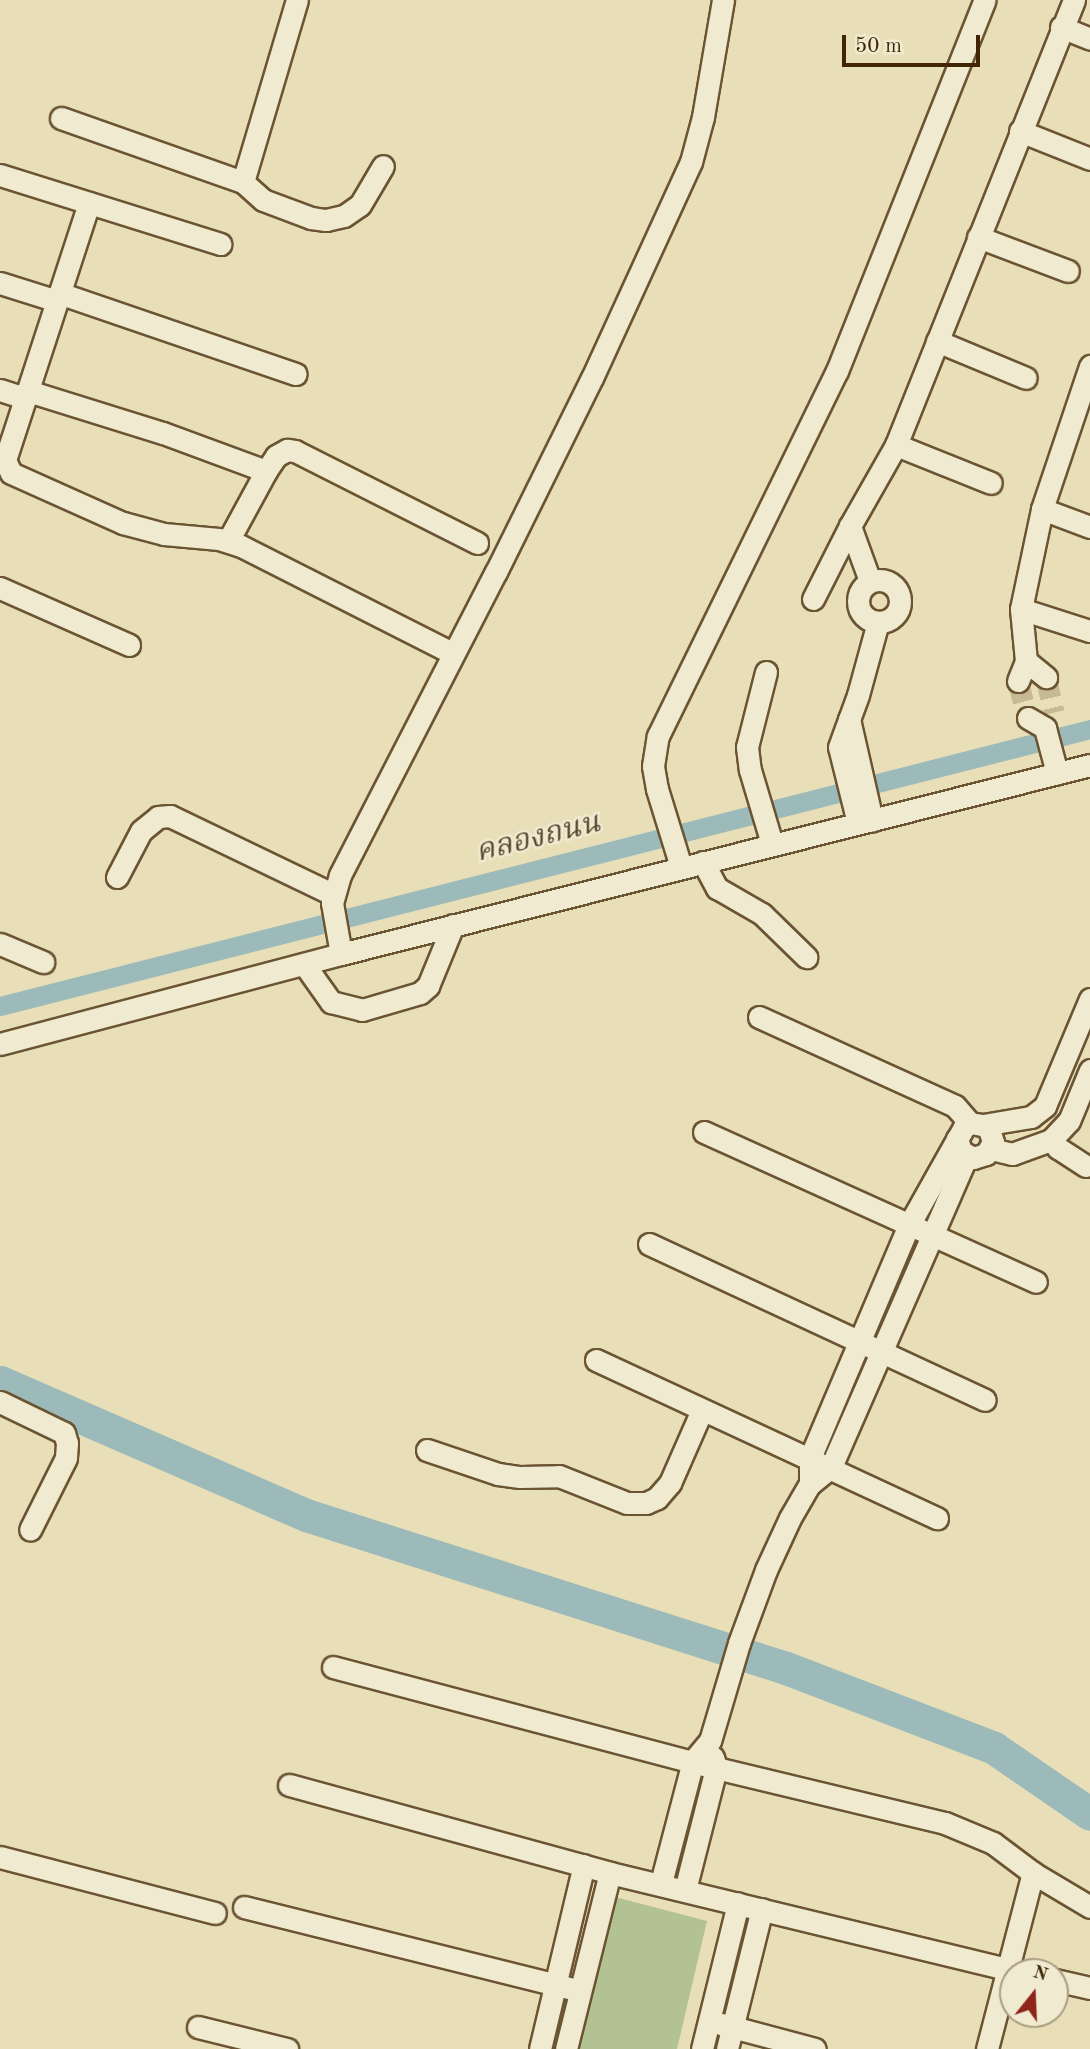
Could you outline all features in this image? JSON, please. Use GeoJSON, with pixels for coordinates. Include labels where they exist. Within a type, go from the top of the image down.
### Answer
{"type":"FeatureCollection","features":[{"type":"Feature","properties":{"kind":"street"},"geometry":{"type":"LineString","coordinates":[[243,182],[298,0]]}},
{"type":"Feature","properties":{"kind":"street"},"geometry":{"type":"LineString","coordinates":[[340,948],[332,899],[452,653],[496,572],[592,378],[691,162],[703,117],[723,0]]}},
{"type":"Feature","properties":{"kind":"street"},"geometry":{"type":"LineString","coordinates":[[679,860],[663,816],[653,766],[658,736],[837,371],[985,0]]}},
{"type":"Feature","properties":{"kind":"street"},"geometry":{"type":"LineString","coordinates":[[813,599],[896,445],[1074,0]]}},
{"type":"Feature","properties":{"kind":"street"},"geometry":{"type":"LineString","coordinates":[[1061,27],[1090,39]]}},
{"type":"Feature","properties":{"kind":"street"},"geometry":{"type":"LineString","coordinates":[[61,118],[243,182],[263,200],[311,218],[326,220],[344,216],[360,205],[383,166]]}},
{"type":"Feature","properties":{"kind":"street"},"geometry":{"type":"LineString","coordinates":[[1020,131],[1090,159]]}},
{"type":"Feature","properties":{"kind":"street"},"geometry":{"type":"LineString","coordinates":[[0,175],[220,244]]}},
{"type":"Feature","properties":{"kind":"street"},"geometry":{"type":"LineString","coordinates":[[89,203],[3,468],[22,480],[123,523],[164,534],[228,541],[452,653]]}},
{"type":"Feature","properties":{"kind":"street"},"geometry":{"type":"LineString","coordinates":[[978,237],[1068,271]]}},
{"type":"Feature","properties":{"kind":"street"},"geometry":{"type":"LineString","coordinates":[[0,283],[58,297],[295,374]]}},
{"type":"Feature","properties":{"kind":"street"},"geometry":{"type":"LineString","coordinates":[[937,341],[1026,379]]}},
{"type":"Feature","properties":{"kind":"street"},"geometry":{"type":"LineString","coordinates":[[1046,677],[1022,671],[1021,608],[1042,509],[1082,414],[1090,366]]}},
{"type":"Feature","properties":{"kind":"street"},"geometry":{"type":"LineString","coordinates":[[0,390],[163,433],[266,471]]}},
{"type":"Feature","properties":{"kind":"street"},"geometry":{"type":"LineString","coordinates":[[896,445],[991,483]]}},
{"type":"Feature","properties":{"kind":"street"},"geometry":{"type":"LineString","coordinates":[[228,541],[266,471],[282,452],[295,451],[477,543]]}},
{"type":"Feature","properties":{"kind":"street"},"geometry":{"type":"LineString","coordinates":[[1042,509],[1090,527]]}},
{"type":"Feature","properties":{"kind":"street"},"geometry":{"type":"LineString","coordinates":[[850,526],[870,581]]}},
{"type":"Feature","properties":{"kind":"street"},"geometry":{"type":"LineString","coordinates":[[870,581],[889,582],[900,597],[895,615],[877,622],[868,620],[857,604],[862,587],[870,581]]}},
{"type":"Feature","properties":{"kind":"street"},"geometry":{"type":"LineString","coordinates":[[0,588],[130,645]]}},
{"type":"Feature","properties":{"kind":"street"},"geometry":{"type":"LineString","coordinates":[[1021,608],[1090,631]]}},
{"type":"Feature","properties":{"kind":"street"},"geometry":{"type":"LineString","coordinates":[[863,814],[852,766],[849,719],[877,622]]}},
{"type":"Feature","properties":{"kind":"street"},"geometry":{"type":"LineString","coordinates":[[766,672],[747,747],[770,839]]}},
{"type":"Feature","properties":{"kind":"street"},"geometry":{"type":"LineString","coordinates":[[1044,723],[1056,767]]}},
{"type":"Feature","properties":{"kind":"street"},"geometry":{"type":"LineString","coordinates":[[0,1044],[304,964],[340,948],[453,925],[679,860],[704,862],[770,839],[863,814],[1056,767],[1090,765]]}},
{"type":"Feature","properties":{"kind":"street"},"geometry":{"type":"LineString","coordinates":[[117,877],[141,831],[158,817],[170,816],[332,899]]}},
{"type":"Feature","properties":{"kind":"street"},"geometry":{"type":"LineString","coordinates":[[704,862],[717,888],[762,914],[806,957]]}},
{"type":"Feature","properties":{"kind":"street"},"geometry":{"type":"LineString","coordinates":[[304,964],[331,1002],[362,1010],[420,993],[428,986],[453,925]]}},
{"type":"Feature","properties":{"kind":"street"},"geometry":{"type":"LineString","coordinates":[[0,944],[43,962]]}},
{"type":"Feature","properties":{"kind":"street"},"geometry":{"type":"LineString","coordinates":[[810,1484],[810,1458],[909,1225],[969,1136],[1031,1118],[1045,1106],[1090,999]]}},
{"type":"Feature","properties":{"kind":"street"},"geometry":{"type":"LineString","coordinates":[[759,1017],[955,1106],[980,1157],[991,1149],[1012,1154],[1051,1140],[1069,1121],[1090,1070]]}},
{"type":"Feature","properties":{"kind":"street"},"geometry":{"type":"LineString","coordinates":[[704,1132],[1036,1282]]}},
{"type":"Feature","properties":{"kind":"street"},"geometry":{"type":"LineString","coordinates":[[661,1883],[693,1761],[710,1741],[739,1643],[766,1570],[790,1518],[810,1484],[831,1467],[933,1237],[969,1136]]}},
{"type":"Feature","properties":{"kind":"street"},"geometry":{"type":"LineString","coordinates":[[1051,1140],[1058,1148],[1086,1166]]}},
{"type":"Feature","properties":{"kind":"street"},"geometry":{"type":"LineString","coordinates":[[649,1244],[985,1400]]}},
{"type":"Feature","properties":{"kind":"street"},"geometry":{"type":"LineString","coordinates":[[596,1360],[937,1518]]}},
{"type":"Feature","properties":{"kind":"street"},"geometry":{"type":"LineString","coordinates":[[0,1402],[64,1433],[67,1443],[66,1458],[30,1530]]}},
{"type":"Feature","properties":{"kind":"street"},"geometry":{"type":"LineString","coordinates":[[427,1450],[498,1474],[520,1477],[559,1476],[627,1503],[646,1503],[657,1498],[670,1483],[702,1410]]}},
{"type":"Feature","properties":{"kind":"street"},"geometry":{"type":"LineString","coordinates":[[333,1667],[716,1768],[954,1826],[993,1843],[1032,1873],[1090,1907]]}},
{"type":"Feature","properties":{"kind":"street"},"geometry":{"type":"LineString","coordinates":[[685,1890],[716,1768],[710,1741]]}},
{"type":"Feature","properties":{"kind":"street"},"geometry":{"type":"LineString","coordinates":[[289,1785],[610,1873],[661,1883],[999,1967]]}},
{"type":"Feature","properties":{"kind":"street"},"geometry":{"type":"LineString","coordinates":[[0,1857],[215,1913]]}},
{"type":"Feature","properties":{"kind":"street"},"geometry":{"type":"LineString","coordinates":[[540,2049],[584,1865]]}},
{"type":"Feature","properties":{"kind":"street"},"geometry":{"type":"LineString","coordinates":[[566,2049],[610,1873]]}},
{"type":"Feature","properties":{"kind":"street"},"geometry":{"type":"LineString","coordinates":[[1016,1958],[1032,1873]]}},
{"type":"Feature","properties":{"kind":"street"},"geometry":{"type":"LineString","coordinates":[[702,2049],[738,1903]]}},
{"type":"Feature","properties":{"kind":"street"},"geometry":{"type":"LineString","coordinates":[[244,1907],[580,1991]]}},
{"type":"Feature","properties":{"kind":"street"},"geometry":{"type":"LineString","coordinates":[[727,2049],[762,1909]]}},
{"type":"Feature","properties":{"kind":"street"},"geometry":{"type":"LineString","coordinates":[[1069,1984],[1090,1989]]}},
{"type":"Feature","properties":{"kind":"street"},"geometry":{"type":"LineString","coordinates":[[987,2049],[999,2014]]}},
{"type":"Feature","properties":{"kind":"street"},"geometry":{"type":"LineString","coordinates":[[709,2022],[815,2049]]}},
{"type":"Feature","properties":{"kind":"street"},"geometry":{"type":"LineString","coordinates":[[198,2027],[287,2049]]}},
{"type":"Feature","properties":{"kind":"green space"},"geometry":{"type":"Polygon","coordinates":[[[596,1892],[707,1921],[677,2049],[558,2049],[596,1892]]]}},
{"type":"Feature","properties":{"kind":"waterway","name":"คลองถนน"},"geometry":{"type":"LineString","coordinates":[[0,1006],[1090,729]]}},
{"type":"Feature","properties":{"kind":"waterway"},"geometry":{"type":"LineString","coordinates":[[0,1382],[306,1515],[786,1668],[994,1748],[1090,1814]]}},
{"type":"Feature","properties":{"kind":"tunnel"},"geometry":{"type":"LineString","coordinates":[[1046,677],[1054,712]]}},
{"type":"Feature","properties":{"kind":"tunnel"},"geometry":{"type":"LineString","coordinates":[[1018,681],[1028,718]]}}]}
